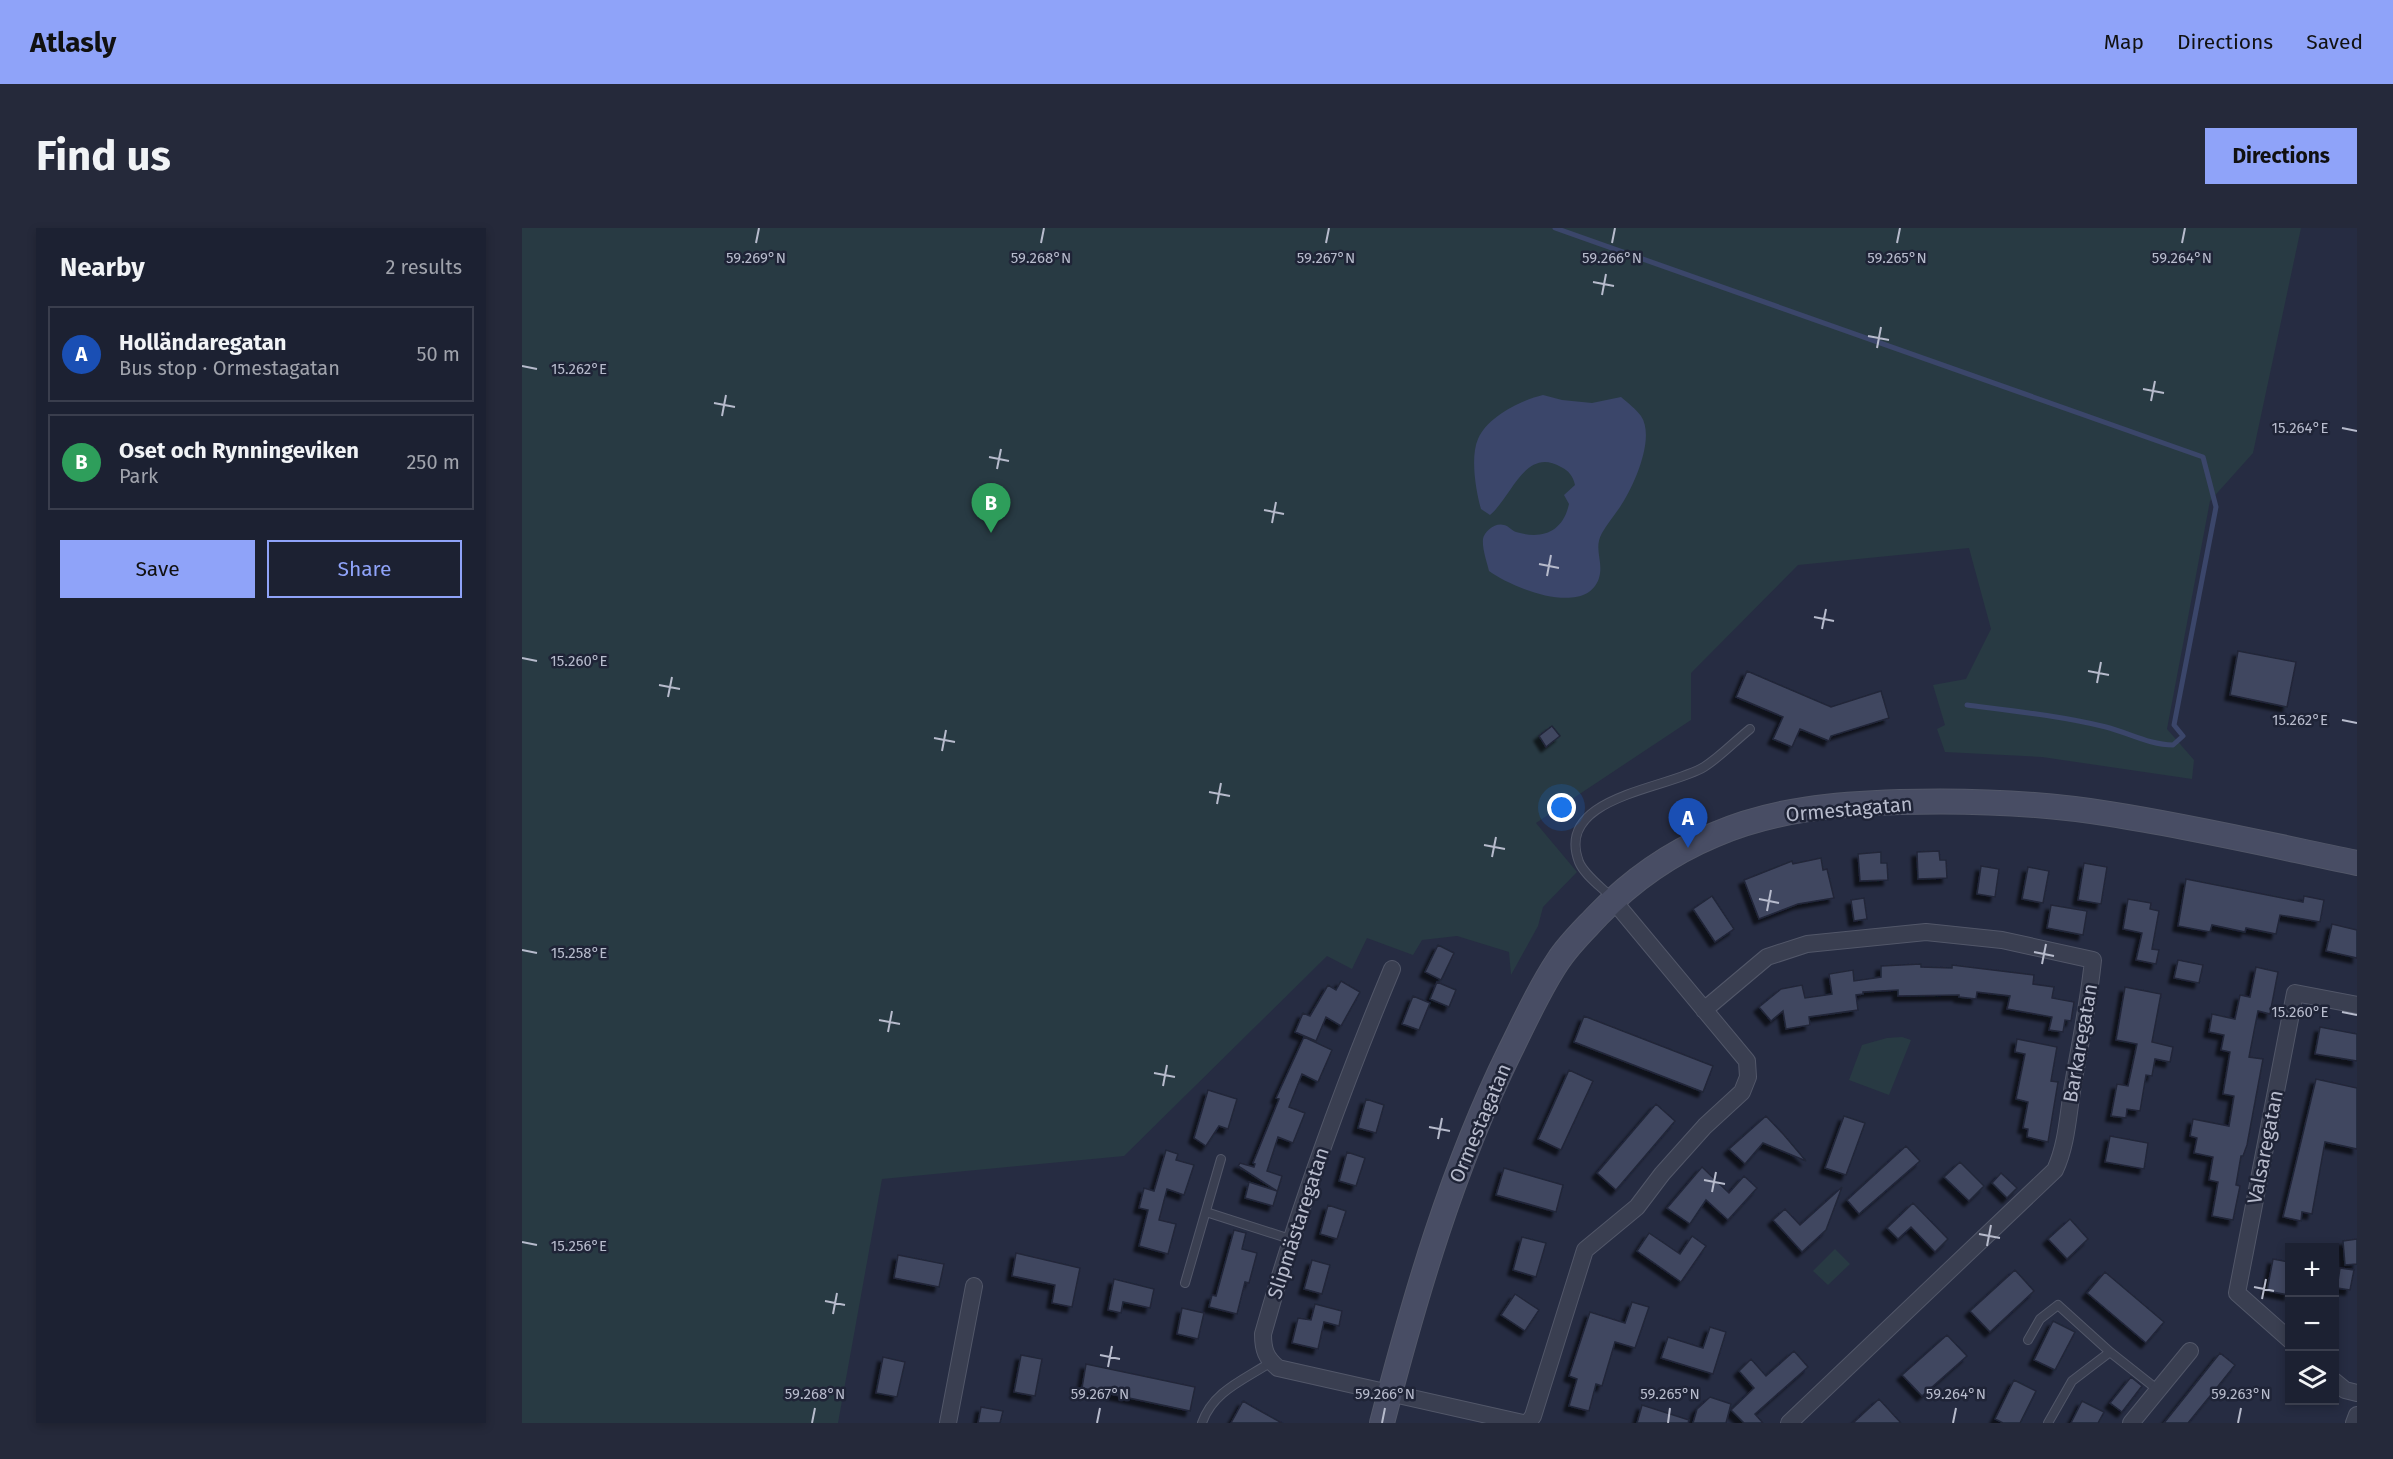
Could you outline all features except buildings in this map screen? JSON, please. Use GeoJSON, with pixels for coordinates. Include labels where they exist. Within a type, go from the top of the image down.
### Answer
{"type":"FeatureCollection","features":[{"type":"Feature","properties":{"kind":"street","name":"Ormestagatan"},"geometry":{"type":"LineString","coordinates":[[1382,1423],[1406,1331],[1442,1217],[1490,1092],[1532,1006],[1558,960],[1613,900],[1674,855],[1716,834],[1757,820],[1811,808],[1867,803],[1945,801],[2110,814],[2357,863]]}},
{"type":"Feature","properties":{"kind":"street"},"geometry":{"type":"LineString","coordinates":[[1528,1423],[1533,1416],[1585,1250],[1636,1207],[1705,1126],[1742,1092],[1748,1077],[1747,1061],[1613,900]]}},
{"type":"Feature","properties":{"kind":"street","name":"Barkaregatan"},"geometry":{"type":"LineString","coordinates":[[1704,1010],[1767,957],[1807,944],[1926,932],[2002,940],[2093,960],[2090,993],[2062,1154],[2055,1170],[1789,1423]]}},
{"type":"Feature","properties":{"kind":"street","name":"Slipmästaregatan"},"geometry":{"type":"LineString","coordinates":[[1271,1362],[1263,1347],[1263,1334],[1290,1239],[1324,1140],[1392,969]]}},
{"type":"Feature","properties":{"kind":"street","name":"Valsaregatan"},"geometry":{"type":"LineString","coordinates":[[2285,1336],[2236,1293],[2295,993],[2357,1005]]}},
{"type":"Feature","properties":{"kind":"street"},"geometry":{"type":"LineString","coordinates":[[948,1423],[974,1286]]}},
{"type":"Feature","properties":{"kind":"street"},"geometry":{"type":"LineString","coordinates":[[2131,1423],[2190,1351]]}},
{"type":"Feature","properties":{"kind":"street"},"geometry":{"type":"LineString","coordinates":[[1271,1362],[1278,1368],[1522,1423]]}},
{"type":"Feature","properties":{"kind":"street"},"geometry":{"type":"LineString","coordinates":[[2339,1385],[2345,1390],[2357,1393]]}},
{"type":"Feature","properties":{"kind":"street"},"geometry":{"type":"LineString","coordinates":[[2354,1423],[2357,1415]]}},
{"type":"Feature","properties":{"kind":"lane"},"geometry":{"type":"LineString","coordinates":[[1613,900],[1580,863],[1576,836],[1581,825],[1590,814],[1611,801],[1703,768],[1750,729]]}},
{"type":"Feature","properties":{"kind":"lane"},"geometry":{"type":"LineString","coordinates":[[1185,1283],[1221,1160]]}},
{"type":"Feature","properties":{"kind":"lane"},"geometry":{"type":"LineString","coordinates":[[1206,1212],[1290,1239]]}},
{"type":"Feature","properties":{"kind":"lane"},"geometry":{"type":"LineString","coordinates":[[2028,1340],[2040,1319],[2058,1305],[2110,1352],[2158,1390]]}},
{"type":"Feature","properties":{"kind":"lane"},"geometry":{"type":"LineString","coordinates":[[2048,1423],[2072,1381],[2110,1352]]}},
{"type":"Feature","properties":{"kind":"lane"},"geometry":{"type":"LineString","coordinates":[[1202,1423],[1214,1401],[1225,1390],[1271,1362]]}},
{"type":"Feature","properties":{"kind":"shaded area"},"geometry":{"type":"Polygon","coordinates":[[[522,228],[2301,228],[2253,453],[2210,501],[2167,729],[2194,760],[2192,779],[2042,757],[1945,752],[1937,729],[1945,725],[1933,685],[1966,679],[1991,629],[1969,548],[1798,565],[1691,673],[1691,720],[1536,823],[1577,872],[1543,907],[1538,926],[1511,975],[1509,952],[1457,936],[1422,940],[1413,955],[1367,938],[1352,969],[1327,956],[1124,1156],[882,1179],[838,1423],[522,1423],[522,228]]]}},
{"type":"Feature","properties":{"kind":"shaded area"},"geometry":{"type":"Polygon","coordinates":[[[1902,1037],[1911,1040],[1889,1095],[1849,1080],[1862,1045],[1887,1038],[1902,1037]]]}},
{"type":"Feature","properties":{"kind":"shaded area"},"geometry":{"type":"Polygon","coordinates":[[[1835,1249],[1850,1264],[1828,1285],[1813,1271],[1835,1249]]]}},
{"type":"Feature","properties":{"kind":"water"},"geometry":{"type":"Polygon","coordinates":[[[1543,395],[1562,400],[1592,403],[1621,397],[1639,413],[1645,425],[1644,449],[1636,476],[1625,499],[1599,539],[1599,578],[1591,590],[1580,596],[1565,598],[1548,596],[1514,585],[1489,571],[1484,551],[1484,536],[1494,526],[1501,524],[1516,532],[1543,534],[1556,527],[1566,514],[1569,504],[1564,495],[1575,485],[1572,476],[1566,470],[1549,462],[1538,463],[1520,476],[1490,515],[1481,509],[1477,493],[1474,455],[1482,431],[1506,411],[1543,395]]]}},
{"type":"Feature","properties":{"kind":"waterway"},"geometry":{"type":"LineString","coordinates":[[1555,228],[2203,457],[2216,507],[2174,725],[2183,736],[2173,745],[2164,744],[2089,723],[1967,705]]}},
{"type":"Feature","properties":{"kind":"place","name":"Oset och Rynningeviken"},"geometry":{"type":"Point","coordinates":[991,533]}},
{"type":"Feature","properties":{"kind":"place","name":"Holländaregatan"},"geometry":{"type":"Point","coordinates":[1688,848]}}]}
